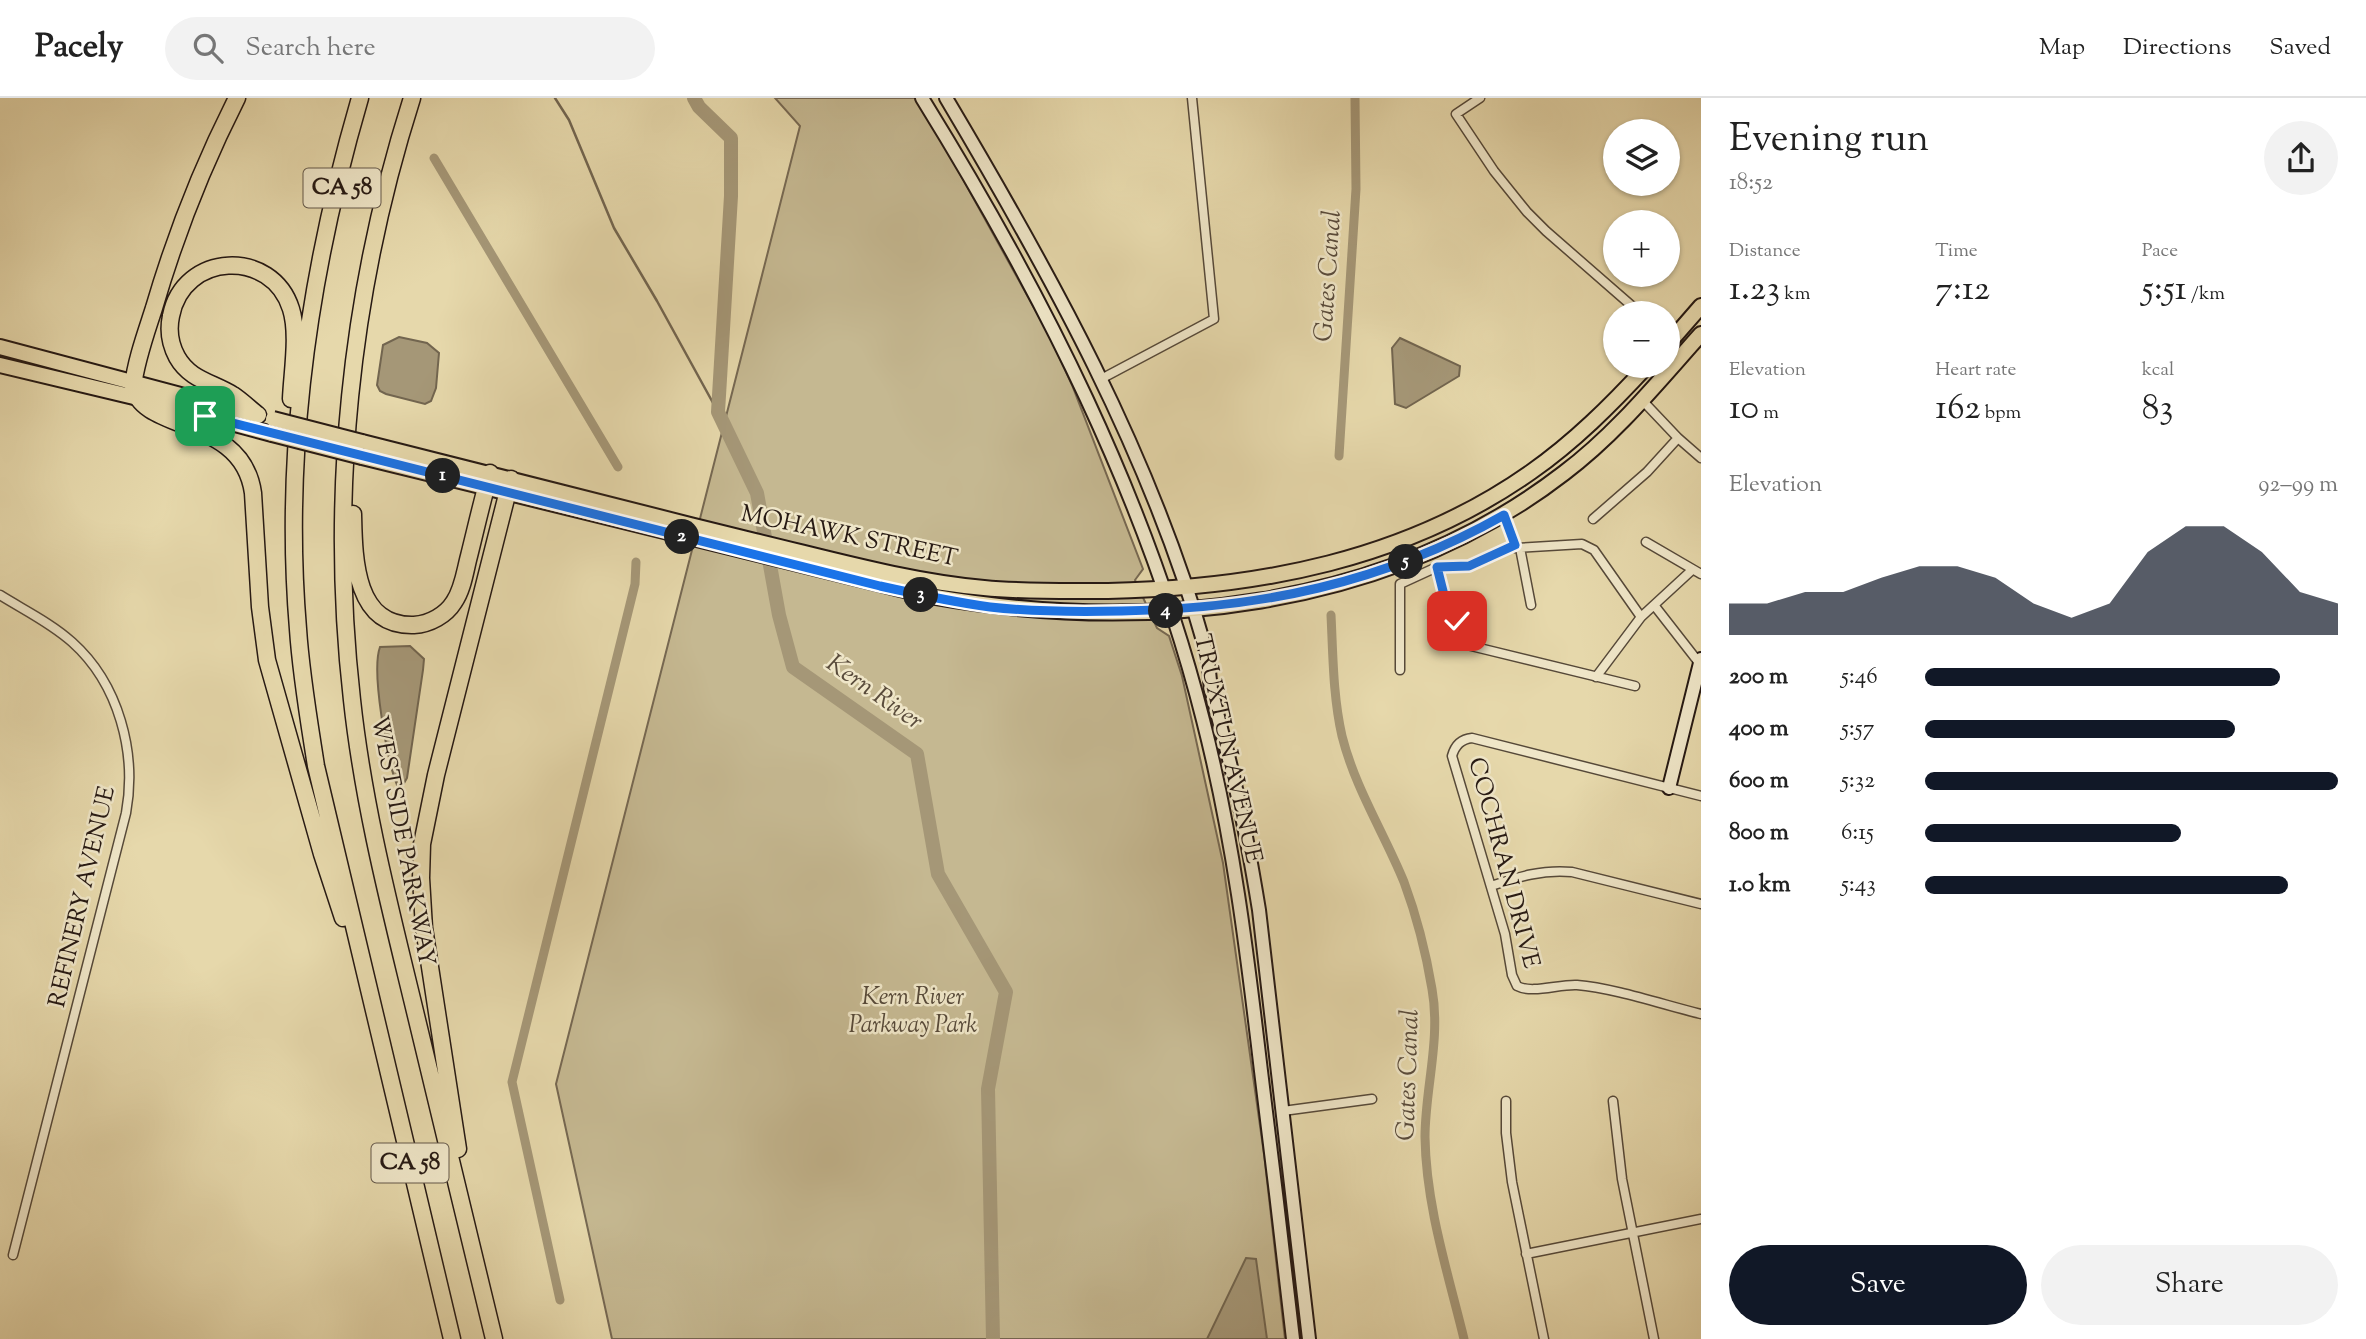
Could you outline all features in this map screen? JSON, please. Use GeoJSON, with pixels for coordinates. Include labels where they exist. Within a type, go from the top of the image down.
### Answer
{"type":"FeatureCollection","features":[{"type":"Feature","properties":{"kind":"highway"},"geometry":{"type":"LineString","coordinates":[[236,98],[204,169],[175,244],[151,316],[133,390],[138,398],[158,413],[222,442],[238,457],[250,477],[261,625],[270,673],[321,854],[368,986]]}},
{"type":"Feature","properties":{"kind":"highway"},"geometry":{"type":"LineString","coordinates":[[298,628],[294,533],[297,447],[304,369],[333,198],[360,98]]}},
{"type":"Feature","properties":{"kind":"highway","name":"CA 58"},"geometry":{"type":"LineString","coordinates":[[318,280],[341,192],[372,98]]}},
{"type":"Feature","properties":{"kind":"highway","name":"WESTSIDE PARKWAY"},"geometry":{"type":"LineString","coordinates":[[412,98],[377,227],[358,332],[347,421],[342,545],[347,653],[362,777],[380,865],[494,1339]]}},
{"type":"Feature","properties":{"kind":"highway"},"geometry":{"type":"LineString","coordinates":[[268,423],[234,396],[194,377],[178,358],[171,342],[171,313],[180,292],[195,276],[215,267],[237,265],[263,274],[284,293],[292,312],[294,327],[287,520],[291,580],[316,766],[368,986]]}},
{"type":"Feature","properties":{"kind":"highway"},"geometry":{"type":"LineString","coordinates":[[358,332],[353,422],[354,532],[361,588],[366,601],[375,611],[393,622],[414,625],[433,621],[452,606],[460,591],[488,480]]}},
{"type":"Feature","properties":{"kind":"highway"},"geometry":{"type":"LineString","coordinates":[[476,1262],[426,943],[421,861],[436,775],[509,485]]}},
{"type":"Feature","properties":{"kind":"highway","name":"CA 58"},"geometry":{"type":"LineString","coordinates":[[368,986],[452,1339]]}},
{"type":"Feature","properties":{"kind":"main road","name":"TRUXTUN AVENUE"},"geometry":{"type":"LineString","coordinates":[[922,98],[1059,340],[1112,455],[1171,611],[1204,723],[1232,849],[1247,945],[1293,1339]]}},
{"type":"Feature","properties":{"kind":"main road"},"geometry":{"type":"LineString","coordinates":[[929,98],[937,122]]}},
{"type":"Feature","properties":{"kind":"main road","name":"TRUXTUN AVENUE"},"geometry":{"type":"LineString","coordinates":[[946,98],[1071,318],[1101,379],[1152,495],[1207,655],[1211,687],[1248,846],[1263,943],[1309,1339]]}},
{"type":"Feature","properties":{"kind":"main road"},"geometry":{"type":"LineString","coordinates":[[1680,329],[1701,307]]}},
{"type":"Feature","properties":{"kind":"main road"},"geometry":{"type":"LineString","coordinates":[[1684,352],[1683,340],[1701,307]]}},
{"type":"Feature","properties":{"kind":"main road","name":"MOHAWK STREET"},"geometry":{"type":"LineString","coordinates":[[1680,355],[1701,334]]}},
{"type":"Feature","properties":{"kind":"main road","name":"MOHAWK STREET"},"geometry":{"type":"LineString","coordinates":[[0,347],[133,382],[362,449],[703,535],[880,586],[988,607],[1041,612],[1171,611],[1270,599],[1365,576],[1418,558],[1504,515],[1541,490],[1591,452],[1614,430],[1658,378]]}},
{"type":"Feature","properties":{"kind":"main road","name":"MOHAWK STREET"},"geometry":{"type":"LineString","coordinates":[[0,365],[138,398],[268,423]]}},
{"type":"Feature","properties":{"kind":"main road","name":"MOHAWK STREET"},"geometry":{"type":"LineString","coordinates":[[703,535],[983,588],[1046,591],[1163,590],[1245,581],[1347,560],[1437,527],[1495,496],[1531,472],[1581,433],[1635,378]]}},
{"type":"Feature","properties":{"kind":"main road"},"geometry":{"type":"LineString","coordinates":[[1504,515],[1506,505],[1531,472]]}},
{"type":"Feature","properties":{"kind":"main road"},"geometry":{"type":"LineString","coordinates":[[1310,591],[1340,574],[1345,569],[1347,560]]}},
{"type":"Feature","properties":{"kind":"main road"},"geometry":{"type":"LineString","coordinates":[[1668,788],[1700,661]]}},
{"type":"Feature","properties":{"kind":"main road"},"geometry":{"type":"LineString","coordinates":[[1262,1072],[1275,1105],[1283,1111]]}},
{"type":"Feature","properties":{"kind":"street"},"geometry":{"type":"LineString","coordinates":[[1101,379],[1214,318],[1192,98]]}},
{"type":"Feature","properties":{"kind":"street"},"geometry":{"type":"LineString","coordinates":[[1480,98],[1456,114],[1494,170],[1529,215],[1626,301]]}},
{"type":"Feature","properties":{"kind":"street"},"geometry":{"type":"LineString","coordinates":[[1642,399],[1678,438],[1701,458]]}},
{"type":"Feature","properties":{"kind":"street"},"geometry":{"type":"LineString","coordinates":[[1593,520],[1647,472],[1678,438]]}},
{"type":"Feature","properties":{"kind":"street"},"geometry":{"type":"LineString","coordinates":[[1504,515],[1518,546],[1531,605]]}},
{"type":"Feature","properties":{"kind":"street"},"geometry":{"type":"LineString","coordinates":[[1596,677],[1641,617],[1697,572],[1646,542]]}},
{"type":"Feature","properties":{"kind":"street"},"geometry":{"type":"LineString","coordinates":[[1400,670],[1400,584],[1437,567],[1469,566],[1518,546],[1582,544],[1594,550],[1641,617]]}},
{"type":"Feature","properties":{"kind":"street"},"geometry":{"type":"LineString","coordinates":[[1437,567],[1446,603],[1467,645],[1635,687]]}},
{"type":"Feature","properties":{"kind":"street","name":"REFINERY AVENUE"},"geometry":{"type":"LineString","coordinates":[[0,595],[52,626],[73,642],[93,664],[118,711],[130,767],[126,813],[13,1255]]}},
{"type":"Feature","properties":{"kind":"street"},"geometry":{"type":"LineString","coordinates":[[1654,605],[1700,661]]}},
{"type":"Feature","properties":{"kind":"street","name":"COCHRAN DRIVE"},"geometry":{"type":"LineString","coordinates":[[1668,788],[1472,738],[1457,744],[1454,749],[1453,762],[1505,934],[1512,975],[1517,986],[1523,989],[1563,985],[1592,987],[1701,1014]]}},
{"type":"Feature","properties":{"kind":"street"},"geometry":{"type":"LineString","coordinates":[[1668,788],[1701,796]]}},
{"type":"Feature","properties":{"kind":"street"},"geometry":{"type":"LineString","coordinates":[[1491,886],[1530,874],[1558,870],[1701,904]]}},
{"type":"Feature","properties":{"kind":"street"},"geometry":{"type":"LineString","coordinates":[[1283,1111],[1372,1099]]}},
{"type":"Feature","properties":{"kind":"street"},"geometry":{"type":"LineString","coordinates":[[1506,1101],[1508,1158],[1544,1339]]}},
{"type":"Feature","properties":{"kind":"street"},"geometry":{"type":"LineString","coordinates":[[1613,1101],[1622,1179],[1654,1339]]}},
{"type":"Feature","properties":{"kind":"street"},"geometry":{"type":"LineString","coordinates":[[1526,1254],[1701,1219]]}},
{"type":"Feature","properties":{"kind":"green space","name":"Kern River Parkway Park"},"geometry":{"type":"Polygon","coordinates":[[[775,98],[918,98],[1049,335],[1072,385],[1143,569],[1135,580],[1157,628],[1169,636],[1182,676],[1223,863],[1264,1154],[1285,1339],[612,1339],[556,1084],[800,126],[775,98]]]}},
{"type":"Feature","properties":{"kind":"shaded area"},"geometry":{"type":"Polygon","coordinates":[[[399,337],[427,343],[439,353],[436,388],[431,401],[425,404],[386,394],[380,391],[377,385],[383,345],[399,337]]]}},
{"type":"Feature","properties":{"kind":"shaded area"},"geometry":{"type":"Polygon","coordinates":[[[1400,338],[1460,366],[1459,376],[1406,408],[1395,404],[1392,348],[1400,338]]]}},
{"type":"Feature","properties":{"kind":"shaded area"},"geometry":{"type":"Polygon","coordinates":[[[410,646],[424,659],[423,670],[407,778],[403,785],[397,785],[381,716],[378,659],[380,647],[410,646]]]}},
{"type":"Feature","properties":{"kind":"shaded area"},"geometry":{"type":"Polygon","coordinates":[[[1246,1258],[1256,1259],[1267,1339],[1207,1339],[1246,1258]]]}},
{"type":"Feature","properties":{"kind":"waterway"},"geometry":{"type":"LineString","coordinates":[[555,98],[569,120],[614,228],[718,412]]}},
{"type":"Feature","properties":{"kind":"waterway","name":"Kern River"},"geometry":{"type":"LineString","coordinates":[[694,98],[699,107],[731,138],[731,196],[718,412],[757,493],[779,615],[793,667],[917,754],[938,874],[1006,992],[988,1089],[993,1339]]}},
{"type":"Feature","properties":{"kind":"waterway","name":"Gates Canal"},"geometry":{"type":"LineString","coordinates":[[1339,456],[1356,189],[1355,98]]}},
{"type":"Feature","properties":{"kind":"waterway"},"geometry":{"type":"LineString","coordinates":[[434,158],[618,467]]}},
{"type":"Feature","properties":{"kind":"waterway"},"geometry":{"type":"LineString","coordinates":[[560,1300],[512,1082],[635,584],[636,562]]}},
{"type":"Feature","properties":{"kind":"waterway","name":"Gates Canal"},"geometry":{"type":"LineString","coordinates":[[1331,615],[1335,691],[1342,736],[1362,792],[1404,882],[1430,976],[1435,1026],[1426,1119],[1426,1163],[1439,1239],[1464,1339]]}},
{"type":"Feature","properties":{"kind":"route"},"geometry":{"type":"LineString","coordinates":[[205,416],[880,586],[988,607],[1041,612],[1171,611],[1283,597],[1389,569],[1447,545],[1504,515],[1515,545],[1469,566],[1437,567],[1446,603],[1457,621]]}}]}
